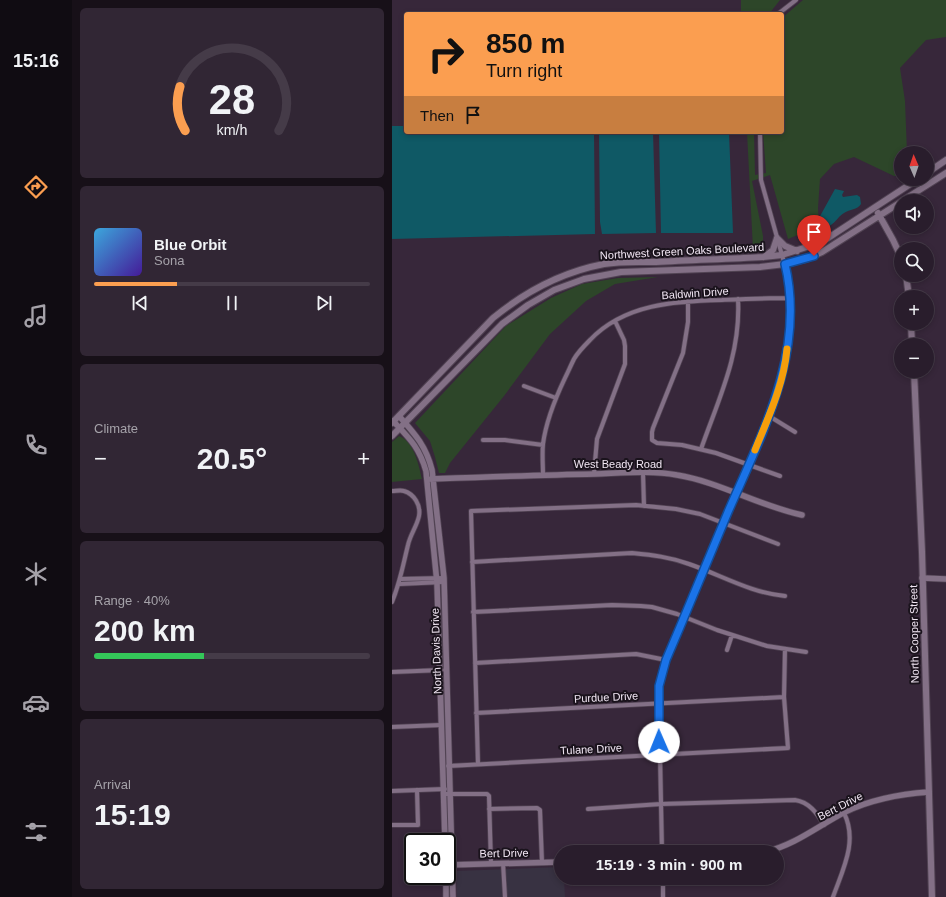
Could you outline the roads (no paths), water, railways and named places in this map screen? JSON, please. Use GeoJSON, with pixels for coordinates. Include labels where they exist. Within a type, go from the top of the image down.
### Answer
{"type":"FeatureCollection","features":[{"type":"Feature","properties":{"kind":"main road"},"geometry":{"type":"LineString","coordinates":[[934,168],[944,162],[946,172]]}},
{"type":"Feature","properties":{"kind":"main road","name":"Northwest Green Oaks Boulevard"},"geometry":{"type":"LineString","coordinates":[[913,194],[946,172]]}},
{"type":"Feature","properties":{"kind":"main road","name":"Northwest Green Oaks Boulevard"},"geometry":{"type":"LineString","coordinates":[[393,422],[493,318],[532,290],[551,280],[577,271],[606,264],[782,255],[822,242],[907,186]]}},
{"type":"Feature","properties":{"kind":"main road","name":"Northwest Green Oaks Boulevard"},"geometry":{"type":"LineString","coordinates":[[392,436],[401,429],[502,324],[528,305],[554,290],[584,278],[621,272],[760,267],[785,264],[806,259],[822,252],[894,206]]}},
{"type":"Feature","properties":{"kind":"main road"},"geometry":{"type":"LineString","coordinates":[[874,207],[894,242]]}},
{"type":"Feature","properties":{"kind":"main road"},"geometry":{"type":"LineString","coordinates":[[763,257],[773,250],[777,238],[785,246],[797,251]]}},
{"type":"Feature","properties":{"kind":"main road","name":"North Cooper Street"},"geometry":{"type":"LineString","coordinates":[[914,378],[932,897]]}},
{"type":"Feature","properties":{"kind":"street"},"geometry":{"type":"LineString","coordinates":[[781,12],[796,0]]}},
{"type":"Feature","properties":{"kind":"street"},"geometry":{"type":"LineString","coordinates":[[662,845],[659,754],[659,686],[666,660],[769,416],[786,362],[790,314],[789,298],[785,264],[761,180],[760,134]]}},
{"type":"Feature","properties":{"kind":"street","name":"Baldwin Drive"},"geometry":{"type":"LineString","coordinates":[[543,475],[543,445],[550,415],[556,398],[575,358],[595,335],[614,321],[622,316],[646,307],[688,300],[789,298]]}},
{"type":"Feature","properties":{"kind":"street"},"geometry":{"type":"LineString","coordinates":[[701,449],[732,364],[738,328],[738,299]]}},
{"type":"Feature","properties":{"kind":"street"},"geometry":{"type":"LineString","coordinates":[[688,300],[688,322],[683,353],[653,428],[652,440],[657,443],[682,445],[716,453],[780,476]]}},
{"type":"Feature","properties":{"kind":"street"},"geometry":{"type":"LineString","coordinates":[[594,474],[597,439],[625,364],[624,340],[614,321]]}},
{"type":"Feature","properties":{"kind":"street"},"geometry":{"type":"LineString","coordinates":[[524,386],[556,398]]}},
{"type":"Feature","properties":{"kind":"street","name":"North Davis Drive"},"geometry":{"type":"LineString","coordinates":[[399,416],[422,442],[428,455],[432,470],[430,479],[437,580],[445,833]]}},
{"type":"Feature","properties":{"kind":"street"},"geometry":{"type":"LineString","coordinates":[[769,416],[796,432]]}},
{"type":"Feature","properties":{"kind":"street","name":"North Davis Drive"},"geometry":{"type":"LineString","coordinates":[[393,422],[416,446],[422,457],[430,479],[444,580],[450,833]]}},
{"type":"Feature","properties":{"kind":"street"},"geometry":{"type":"LineString","coordinates":[[483,440],[505,440],[543,445]]}},
{"type":"Feature","properties":{"kind":"street"},"geometry":{"type":"LineString","coordinates":[[643,473],[644,506]]}},
{"type":"Feature","properties":{"kind":"street","name":"West Beady Road"},"geometry":{"type":"LineString","coordinates":[[430,479],[643,473],[676,475],[697,479],[781,511],[802,515]]}},
{"type":"Feature","properties":{"kind":"street"},"geometry":{"type":"LineString","coordinates":[[392,491],[403,490],[410,494],[415,498],[420,512],[409,540],[400,582],[392,602]]}},
{"type":"Feature","properties":{"kind":"street"},"geometry":{"type":"LineString","coordinates":[[478,764],[470,511],[644,506],[676,508],[700,514],[778,544]]}},
{"type":"Feature","properties":{"kind":"street"},"geometry":{"type":"LineString","coordinates":[[472,562],[632,553],[654,555],[672,559],[762,592],[785,596]]}},
{"type":"Feature","properties":{"kind":"street"},"geometry":{"type":"LineString","coordinates":[[922,578],[946,579]]}},
{"type":"Feature","properties":{"kind":"street"},"geometry":{"type":"LineString","coordinates":[[400,582],[444,580]]}},
{"type":"Feature","properties":{"kind":"street"},"geometry":{"type":"LineString","coordinates":[[473,612],[627,605],[652,607],[767,646],[785,650],[806,652]]}},
{"type":"Feature","properties":{"kind":"street"},"geometry":{"type":"LineString","coordinates":[[727,650],[732,635]]}},
{"type":"Feature","properties":{"kind":"street"},"geometry":{"type":"LineString","coordinates":[[784,697],[785,650]]}},
{"type":"Feature","properties":{"kind":"street"},"geometry":{"type":"LineString","coordinates":[[475,663],[636,654],[666,660]]}},
{"type":"Feature","properties":{"kind":"street"},"geometry":{"type":"LineString","coordinates":[[392,672],[446,670]]}},
{"type":"Feature","properties":{"kind":"street","name":"Purdue Drive"},"geometry":{"type":"LineString","coordinates":[[476,713],[784,697]]}},
{"type":"Feature","properties":{"kind":"street","name":"Tulane Drive"},"geometry":{"type":"LineString","coordinates":[[442,766],[788,748],[784,697]]}},
{"type":"Feature","properties":{"kind":"street"},"geometry":{"type":"LineString","coordinates":[[392,727],[441,725]]}},
{"type":"Feature","properties":{"kind":"street"},"geometry":{"type":"LineString","coordinates":[[392,825],[418,825],[417,790]]}},
{"type":"Feature","properties":{"kind":"street"},"geometry":{"type":"LineString","coordinates":[[392,791],[417,790],[485,793],[488,796],[491,864]]}},
{"type":"Feature","properties":{"kind":"street","name":"Bert Drive"},"geometry":{"type":"LineString","coordinates":[[784,846],[844,813],[874,801],[891,796],[929,792]]}},
{"type":"Feature","properties":{"kind":"street"},"geometry":{"type":"LineString","coordinates":[[588,809],[661,804],[795,800],[812,807],[824,825]]}},
{"type":"Feature","properties":{"kind":"street"},"geometry":{"type":"LineString","coordinates":[[489,810],[537,808],[540,810],[542,863]]}},
{"type":"Feature","properties":{"kind":"street"},"geometry":{"type":"LineString","coordinates":[[833,897],[850,845],[851,834],[849,822],[844,813]]}},
{"type":"Feature","properties":{"kind":"street","name":"Bert Drive"},"geometry":{"type":"LineString","coordinates":[[456,865],[554,862]]}},
{"type":"Feature","properties":{"kind":"street"},"geometry":{"type":"LineString","coordinates":[[503,863],[505,897]]}},
{"type":"Feature","properties":{"kind":"street"},"geometry":{"type":"LineString","coordinates":[[446,885],[446,897]]}},
{"type":"Feature","properties":{"kind":"street","name":"North Davis Drive"},"geometry":{"type":"LineString","coordinates":[[451,885],[452,897]]}},
{"type":"Feature","properties":{"kind":"street"},"geometry":{"type":"LineString","coordinates":[[663,885],[663,897]]}},
{"type":"Feature","properties":{"kind":"water"},"geometry":{"type":"Polygon","coordinates":[[[392,126],[404,126],[404,134],[594,134],[595,234],[392,239],[392,126]]]}},
{"type":"Feature","properties":{"kind":"water"},"geometry":{"type":"Polygon","coordinates":[[[599,134],[653,134],[656,233],[602,234],[600,222],[599,134]]]}},
{"type":"Feature","properties":{"kind":"water"},"geometry":{"type":"Polygon","coordinates":[[[659,134],[729,134],[733,233],[661,233],[659,134]]]}},
{"type":"Feature","properties":{"kind":"water"},"geometry":{"type":"Polygon","coordinates":[[[835,189],[844,191],[842,195],[843,197],[857,195],[860,197],[861,204],[858,207],[844,213],[832,225],[826,227],[821,223],[819,218],[835,189]]]}}]}
